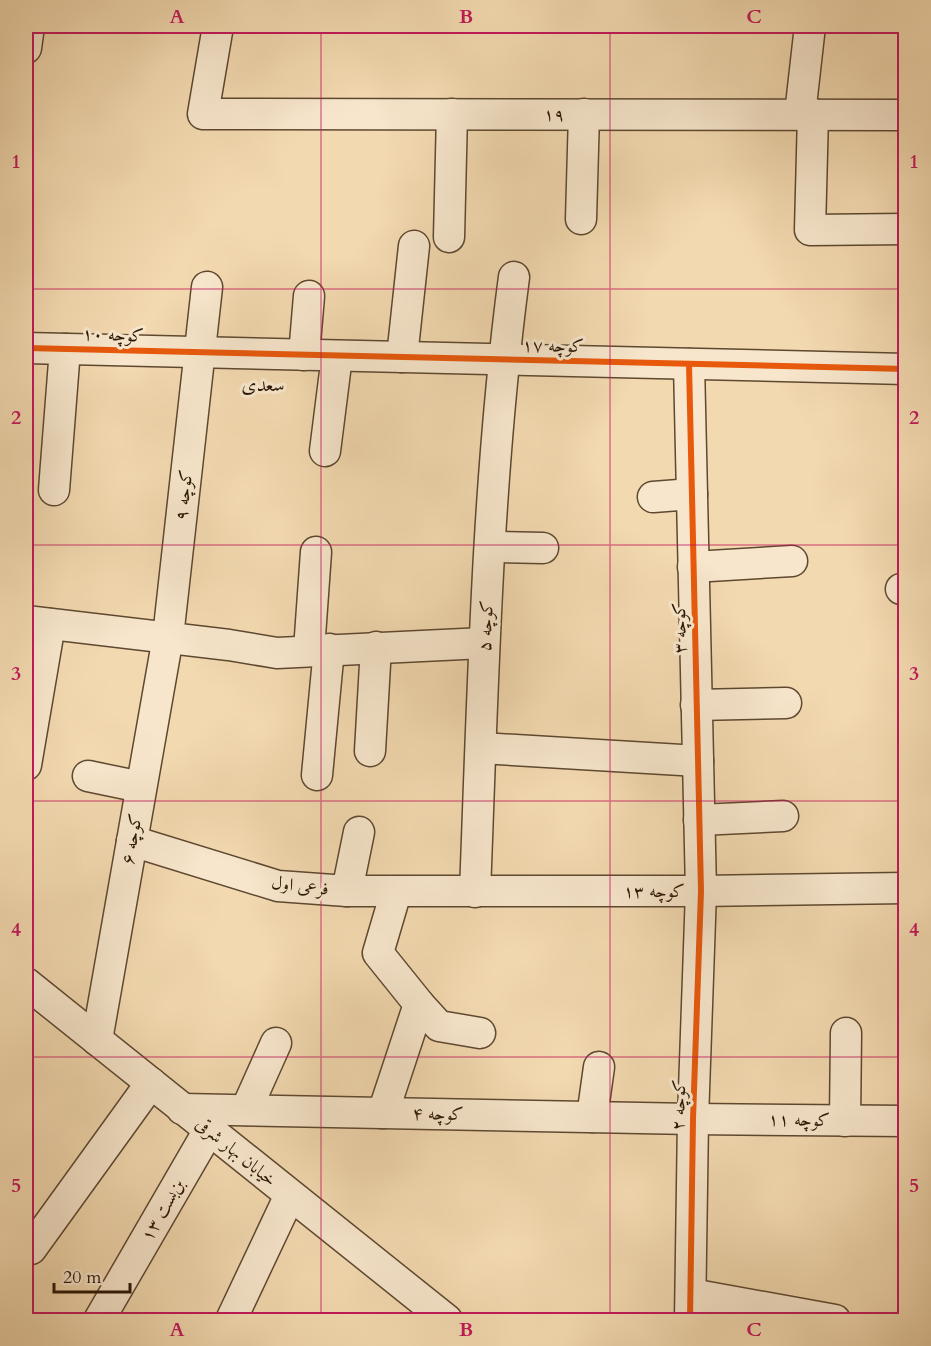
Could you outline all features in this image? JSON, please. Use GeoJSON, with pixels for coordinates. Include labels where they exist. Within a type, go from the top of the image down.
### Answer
{"type":"FeatureCollection","features":[{"type":"Feature","properties":{"kind":"street"},"geometry":{"type":"LineString","coordinates":[[26,48],[29,26]]}},
{"type":"Feature","properties":{"kind":"street","name":"۱۹"},"geometry":{"type":"LineString","coordinates":[[218,26],[203,114],[906,115]]}},
{"type":"Feature","properties":{"kind":"street"},"geometry":{"type":"LineString","coordinates":[[810,26],[806,114],[810,230],[906,230]]}},
{"type":"Feature","properties":{"kind":"street"},"geometry":{"type":"LineString","coordinates":[[449,237],[452,114]]}},
{"type":"Feature","properties":{"kind":"street"},"geometry":{"type":"LineString","coordinates":[[581,219],[584,114]]}},
{"type":"Feature","properties":{"kind":"street"},"geometry":{"type":"LineString","coordinates":[[402,357],[414,246]]}},
{"type":"Feature","properties":{"kind":"street","name":"کوچه ۵"},"geometry":{"type":"LineString","coordinates":[[475,892],[484,643],[503,360],[514,277]]}},
{"type":"Feature","properties":{"kind":"street","name":"کوچه ۹"},"geometry":{"type":"LineString","coordinates":[[168,638],[207,287]]}},
{"type":"Feature","properties":{"kind":"street"},"geometry":{"type":"LineString","coordinates":[[304,355],[309,296]]}},
{"type":"Feature","properties":{"kind":"street","name":"کوچه ۱۰"},"geometry":{"type":"LineString","coordinates":[[26,348],[200,352]]}},
{"type":"Feature","properties":{"kind":"street"},"geometry":{"type":"LineString","coordinates":[[54,490],[64,349]]}},
{"type":"Feature","properties":{"kind":"street","name":"کوچه ۱۷"},"geometry":{"type":"LineString","coordinates":[[200,352],[906,369]]}},
{"type":"Feature","properties":{"kind":"street"},"geometry":{"type":"LineString","coordinates":[[325,452],[337,356]]}},
{"type":"Feature","properties":{"kind":"street","name":"کوچه ۳"},"geometry":{"type":"LineString","coordinates":[[689,364],[701,891]]}},
{"type":"Feature","properties":{"kind":"street"},"geometry":{"type":"LineString","coordinates":[[653,497],[692,494]]}},
{"type":"Feature","properties":{"kind":"street"},"geometry":{"type":"LineString","coordinates":[[491,547],[543,548]]}},
{"type":"Feature","properties":{"kind":"street"},"geometry":{"type":"LineString","coordinates":[[316,552],[319,650],[317,775]]}},
{"type":"Feature","properties":{"kind":"street"},"geometry":{"type":"LineString","coordinates":[[693,567],[792,561]]}},
{"type":"Feature","properties":{"kind":"street"},"geometry":{"type":"LineString","coordinates":[[26,765],[38,622],[277,653],[484,643]]}},
{"type":"Feature","properties":{"kind":"street","name":"کوچه ۶"},"geometry":{"type":"LineString","coordinates":[[97,1040],[168,638]]}},
{"type":"Feature","properties":{"kind":"street"},"geometry":{"type":"LineString","coordinates":[[370,751],[376,647]]}},
{"type":"Feature","properties":{"kind":"street"},"geometry":{"type":"LineString","coordinates":[[696,705],[786,703]]}},
{"type":"Feature","properties":{"kind":"street"},"geometry":{"type":"LineString","coordinates":[[481,748],[698,761]]}},
{"type":"Feature","properties":{"kind":"street"},"geometry":{"type":"LineString","coordinates":[[88,776],[141,787]]}},
{"type":"Feature","properties":{"kind":"street"},"geometry":{"type":"LineString","coordinates":[[699,820],[783,816]]}},
{"type":"Feature","properties":{"kind":"street"},"geometry":{"type":"LineString","coordinates":[[347,891],[359,832]]}},
{"type":"Feature","properties":{"kind":"street","name":"فرعی اول"},"geometry":{"type":"LineString","coordinates":[[132,841],[278,886],[347,891],[475,892]]}},
{"type":"Feature","properties":{"kind":"street","name":"کوچه ۱۳"},"geometry":{"type":"LineString","coordinates":[[475,892],[906,888]]}},
{"type":"Feature","properties":{"kind":"street","name":"کوچه ۲"},"geometry":{"type":"LineString","coordinates":[[690,1307],[693,1119],[701,891]]}},
{"type":"Feature","properties":{"kind":"street"},"geometry":{"type":"LineString","coordinates":[[396,892],[378,953],[439,1026],[480,1033]]}},
{"type":"Feature","properties":{"kind":"street","name":"خیابان بهار شرقی"},"geometry":{"type":"LineString","coordinates":[[26,983],[290,1195],[411,1308],[447,1320]]}},
{"type":"Feature","properties":{"kind":"street"},"geometry":{"type":"LineString","coordinates":[[383,1113],[419,1004]]}},
{"type":"Feature","properties":{"kind":"street"},"geometry":{"type":"LineString","coordinates":[[845,1120],[846,1034]]}},
{"type":"Feature","properties":{"kind":"street"},"geometry":{"type":"LineString","coordinates":[[246,1110],[276,1043]]}},
{"type":"Feature","properties":{"kind":"street"},"geometry":{"type":"LineString","coordinates":[[592,1117],[599,1067]]}},
{"type":"Feature","properties":{"kind":"street"},"geometry":{"type":"LineString","coordinates":[[31,1249],[151,1083]]}},
{"type":"Feature","properties":{"kind":"street","name":"کوچه ۴"},"geometry":{"type":"LineString","coordinates":[[182,1109],[693,1119]]}},
{"type":"Feature","properties":{"kind":"street","name":"کوچه ۱۱"},"geometry":{"type":"LineString","coordinates":[[693,1119],[906,1121]]}},
{"type":"Feature","properties":{"kind":"street","name":"بن‌بست ۱۳"},"geometry":{"type":"LineString","coordinates":[[99,1320],[209,1130]]}},
{"type":"Feature","properties":{"kind":"street"},"geometry":{"type":"LineString","coordinates":[[231,1320],[290,1195]]}},
{"type":"Feature","properties":{"kind":"street"},"geometry":{"type":"LineString","coordinates":[[690,1307],[835,1320]]}},
{"type":"Feature","properties":{"kind":"cycle path"},"geometry":{"type":"LineString","coordinates":[[26,348],[906,369]]}},
{"type":"Feature","properties":{"kind":"cycle path"},"geometry":{"type":"LineString","coordinates":[[689,364],[701,891],[693,1119],[690,1320]]}},
{"type":"Feature","properties":{"kind":"district","name":"سعدی"},"geometry":{"type":"Point","coordinates":[263,384]}}]}
